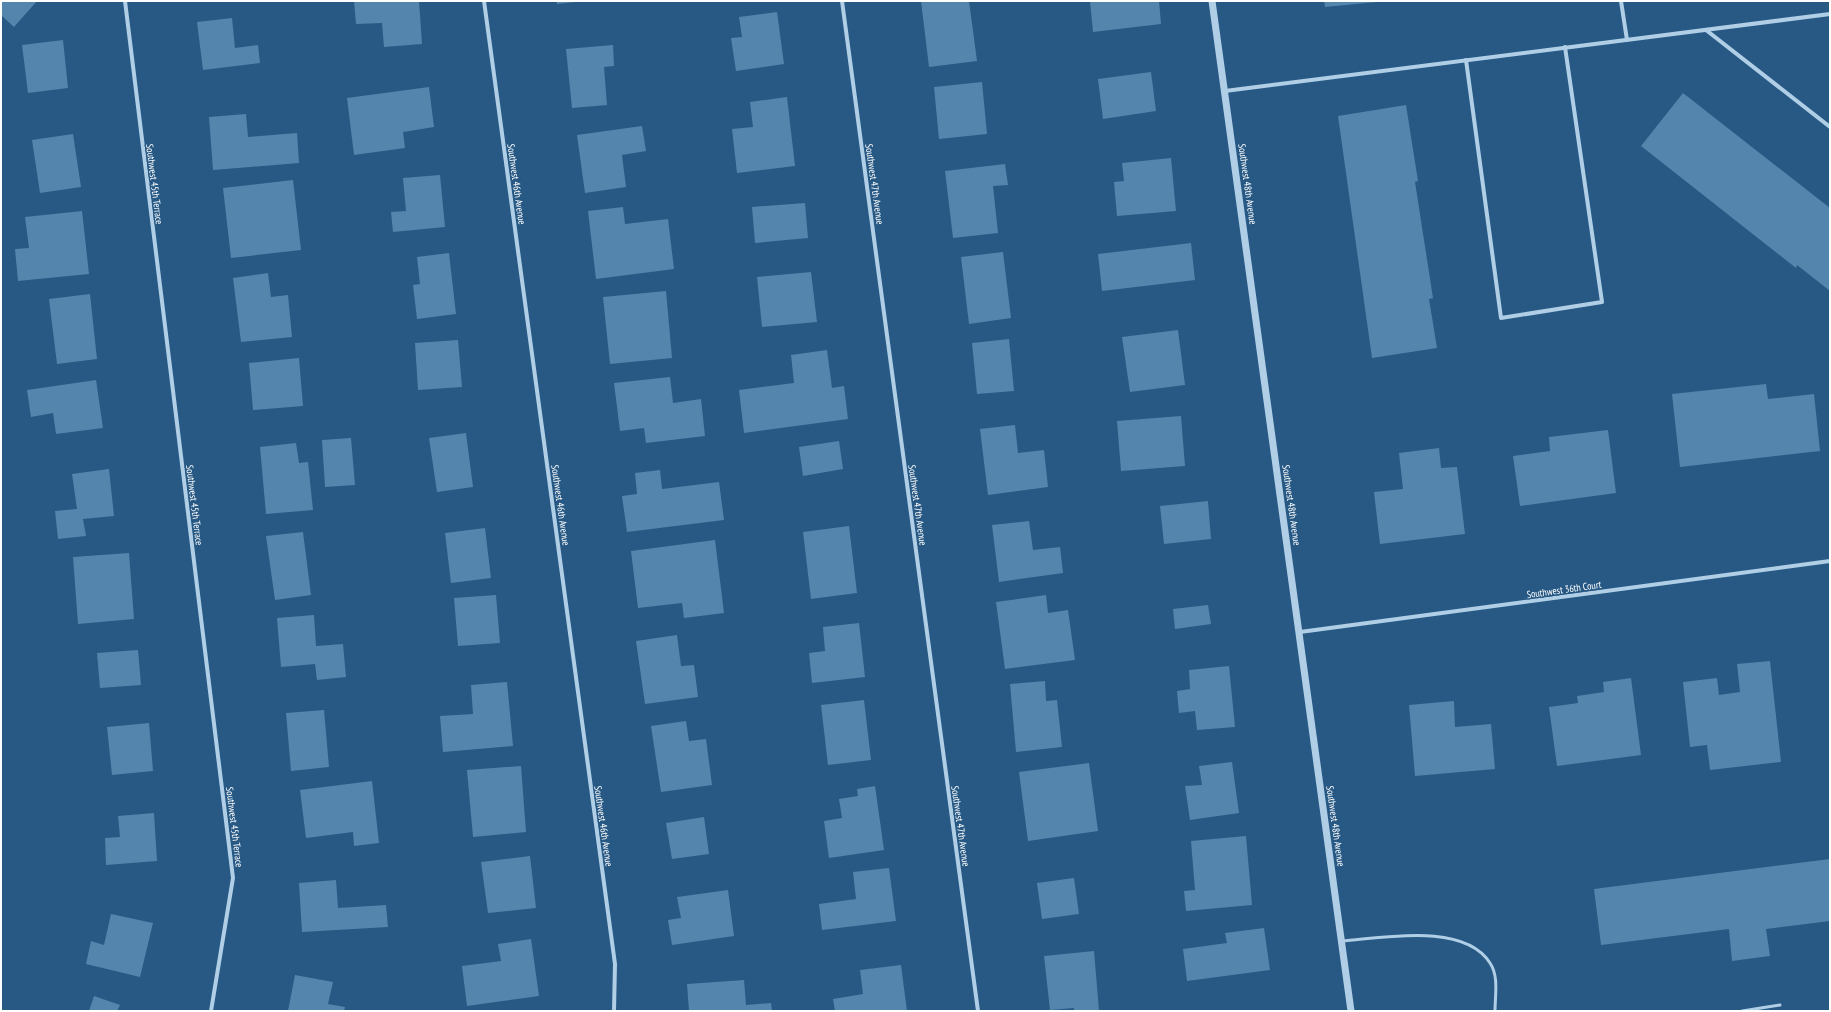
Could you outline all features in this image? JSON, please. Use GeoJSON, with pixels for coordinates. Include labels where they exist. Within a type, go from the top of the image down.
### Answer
{"type":"FeatureCollection","features":[{"type":"Feature","properties":{"kind":"street","name":"Southwest 45th Terrace"},"geometry":{"type":"LineString","coordinates":[[125,1],[233,878],[211,1011]]}},
{"type":"Feature","properties":{"kind":"street","name":"Southwest 46th Avenue"},"geometry":{"type":"LineString","coordinates":[[484,1],[615,964],[614,1011]]}},
{"type":"Feature","properties":{"kind":"street","name":"Southwest 47th Avenue"},"geometry":{"type":"LineString","coordinates":[[842,1],[978,1011]]}},
{"type":"Feature","properties":{"kind":"street","name":"Southwest 48th Avenue"},"geometry":{"type":"LineString","coordinates":[[1212,1],[1351,1011]]}},
{"type":"Feature","properties":{"kind":"street"},"geometry":{"type":"LineString","coordinates":[[1621,1],[1626,40]]}},
{"type":"Feature","properties":{"kind":"street"},"geometry":{"type":"LineString","coordinates":[[1225,91],[1830,14]]}},
{"type":"Feature","properties":{"kind":"street"},"geometry":{"type":"LineString","coordinates":[[1705,30],[1830,127]]}},
{"type":"Feature","properties":{"kind":"street"},"geometry":{"type":"LineString","coordinates":[[1466,60],[1501,318],[1602,302],[1565,47]]}},
{"type":"Feature","properties":{"kind":"street","name":"Southwest 36th Court"},"geometry":{"type":"LineString","coordinates":[[1300,632],[1830,561]]}},
{"type":"Feature","properties":{"kind":"lane"},"geometry":{"type":"LineString","coordinates":[[1341,941],[1439,936],[1467,943],[1476,947],[1490,963],[1495,975],[1495,1011]]}},
{"type":"Feature","properties":{"kind":"lane"},"geometry":{"type":"LineString","coordinates":[[1742,1011],[1780,1005]]}},
{"type":"Feature","properties":{"kind":"building"},"geometry":{"type":"Polygon","coordinates":[[[1,1],[37,1],[14,27],[1,15],[1,1]]]}},
{"type":"Feature","properties":{"kind":"building"},"geometry":{"type":"Polygon","coordinates":[[[354,1],[419,1],[422,44],[384,47],[382,23],[356,24],[354,1]]]}},
{"type":"Feature","properties":{"kind":"building"},"geometry":{"type":"Polygon","coordinates":[[[557,1],[575,1],[575,2],[557,4],[557,1]]]}},
{"type":"Feature","properties":{"kind":"building"},"geometry":{"type":"Polygon","coordinates":[[[921,1],[969,1],[977,61],[929,67],[921,1]]]}},
{"type":"Feature","properties":{"kind":"building"},"geometry":{"type":"Polygon","coordinates":[[[1090,1],[1159,1],[1161,24],[1093,32],[1090,1]]]}},
{"type":"Feature","properties":{"kind":"building"},"geometry":{"type":"Polygon","coordinates":[[[1324,1],[1377,1],[1377,2],[1325,7],[1324,1]]]}},
{"type":"Feature","properties":{"kind":"building"},"geometry":{"type":"Polygon","coordinates":[[[777,12],[784,64],[736,71],[731,38],[742,37],[739,17],[777,12]]]}},
{"type":"Feature","properties":{"kind":"building"},"geometry":{"type":"Polygon","coordinates":[[[232,18],[235,48],[258,45],[260,63],[203,70],[197,22],[232,18]]]}},
{"type":"Feature","properties":{"kind":"building"},"geometry":{"type":"Polygon","coordinates":[[[63,40],[68,88],[28,93],[22,45],[63,40]]]}},
{"type":"Feature","properties":{"kind":"building"},"geometry":{"type":"Polygon","coordinates":[[[613,45],[614,66],[604,67],[607,105],[572,108],[566,49],[613,45]]]}},
{"type":"Feature","properties":{"kind":"building"},"geometry":{"type":"Polygon","coordinates":[[[1151,72],[1156,111],[1103,119],[1098,79],[1151,72]]]}},
{"type":"Feature","properties":{"kind":"building"},"geometry":{"type":"Polygon","coordinates":[[[982,82],[987,134],[939,139],[934,87],[982,82]]]}},
{"type":"Feature","properties":{"kind":"building"},"geometry":{"type":"Polygon","coordinates":[[[429,87],[434,127],[403,132],[405,148],[354,155],[347,98],[429,87]]]}},
{"type":"Feature","properties":{"kind":"building"},"geometry":{"type":"Polygon","coordinates":[[[1683,93],[1830,208],[1830,291],[1797,265],[1796,268],[1641,146],[1683,93]]]}},
{"type":"Feature","properties":{"kind":"building"},"geometry":{"type":"Polygon","coordinates":[[[787,97],[795,166],[737,173],[732,129],[753,127],[750,102],[787,97]]]}},
{"type":"Feature","properties":{"kind":"building"},"geometry":{"type":"Polygon","coordinates":[[[1406,105],[1418,181],[1415,182],[1433,298],[1429,299],[1437,348],[1372,358],[1338,116],[1406,105]]]}},
{"type":"Feature","properties":{"kind":"building"},"geometry":{"type":"Polygon","coordinates":[[[246,114],[248,137],[297,133],[299,163],[213,170],[209,117],[246,114]]]}},
{"type":"Feature","properties":{"kind":"building"},"geometry":{"type":"Polygon","coordinates":[[[642,126],[646,151],[622,155],[626,187],[585,193],[577,135],[642,126]]]}},
{"type":"Feature","properties":{"kind":"building"},"geometry":{"type":"Polygon","coordinates":[[[73,134],[81,187],[40,193],[32,140],[73,134]]]}},
{"type":"Feature","properties":{"kind":"building"},"geometry":{"type":"Polygon","coordinates":[[[1171,158],[1176,211],[1117,216],[1114,182],[1124,181],[1122,163],[1171,158]]]}},
{"type":"Feature","properties":{"kind":"building"},"geometry":{"type":"Polygon","coordinates":[[[1005,164],[1008,185],[993,186],[998,233],[953,238],[945,171],[1005,164]]]}},
{"type":"Feature","properties":{"kind":"building"},"geometry":{"type":"Polygon","coordinates":[[[440,175],[445,227],[393,232],[391,212],[406,211],[403,178],[440,175]]]}},
{"type":"Feature","properties":{"kind":"building"},"geometry":{"type":"Polygon","coordinates":[[[293,180],[301,250],[231,258],[223,188],[293,180]]]}},
{"type":"Feature","properties":{"kind":"building"},"geometry":{"type":"Polygon","coordinates":[[[805,203],[808,238],[755,243],[752,207],[805,203]]]}},
{"type":"Feature","properties":{"kind":"building"},"geometry":{"type":"Polygon","coordinates":[[[623,207],[625,224],[668,219],[674,269],[596,279],[588,211],[623,207]]]}},
{"type":"Feature","properties":{"kind":"building"},"geometry":{"type":"Polygon","coordinates":[[[82,211],[89,274],[18,281],[15,249],[29,248],[25,217],[82,211]]]}},
{"type":"Feature","properties":{"kind":"building"},"geometry":{"type":"Polygon","coordinates":[[[1191,243],[1195,280],[1102,291],[1098,254],[1191,243]]]}},
{"type":"Feature","properties":{"kind":"building"},"geometry":{"type":"Polygon","coordinates":[[[1003,252],[1011,318],[969,324],[961,257],[1003,252]]]}},
{"type":"Feature","properties":{"kind":"building"},"geometry":{"type":"Polygon","coordinates":[[[449,253],[456,314],[417,319],[413,285],[420,284],[417,257],[449,253]]]}},
{"type":"Feature","properties":{"kind":"building"},"geometry":{"type":"Polygon","coordinates":[[[811,272],[817,322],[762,327],[757,277],[811,272]]]}},
{"type":"Feature","properties":{"kind":"building"},"geometry":{"type":"Polygon","coordinates":[[[268,273],[271,297],[288,295],[292,337],[241,342],[233,278],[268,273]]]}},
{"type":"Feature","properties":{"kind":"building"},"geometry":{"type":"Polygon","coordinates":[[[666,291],[672,358],[610,364],[603,297],[666,291]]]}},
{"type":"Feature","properties":{"kind":"building"},"geometry":{"type":"Polygon","coordinates":[[[90,294],[97,359],[57,364],[49,299],[90,294]]]}},
{"type":"Feature","properties":{"kind":"building"},"geometry":{"type":"Polygon","coordinates":[[[1178,330],[1185,385],[1130,392],[1122,337],[1178,330]]]}},
{"type":"Feature","properties":{"kind":"building"},"geometry":{"type":"Polygon","coordinates":[[[1009,339],[1014,391],[977,394],[972,343],[1009,339]]]}},
{"type":"Feature","properties":{"kind":"building"},"geometry":{"type":"Polygon","coordinates":[[[458,340],[462,387],[418,390],[415,343],[458,340]]]}},
{"type":"Feature","properties":{"kind":"building"},"geometry":{"type":"Polygon","coordinates":[[[827,350],[832,388],[844,386],[848,419],[744,433],[739,390],[794,383],[791,355],[827,350]]]}},
{"type":"Feature","properties":{"kind":"building"},"geometry":{"type":"Polygon","coordinates":[[[299,358],[303,406],[253,410],[249,363],[299,358]]]}},
{"type":"Feature","properties":{"kind":"building"},"geometry":{"type":"Polygon","coordinates":[[[670,377],[673,403],[701,399],[705,436],[646,443],[644,428],[620,431],[614,383],[670,377]]]}},
{"type":"Feature","properties":{"kind":"building"},"geometry":{"type":"Polygon","coordinates":[[[96,380],[103,428],[56,434],[53,413],[31,417],[27,390],[96,380]]]}},
{"type":"Feature","properties":{"kind":"building"},"geometry":{"type":"Polygon","coordinates":[[[1766,384],[1768,399],[1814,394],[1820,451],[1680,467],[1672,394],[1766,384]]]}},
{"type":"Feature","properties":{"kind":"building"},"geometry":{"type":"Polygon","coordinates":[[[1181,416],[1185,466],[1121,471],[1117,421],[1181,416]]]}},
{"type":"Feature","properties":{"kind":"building"},"geometry":{"type":"Polygon","coordinates":[[[1015,425],[1018,453],[1044,450],[1048,487],[988,495],[980,429],[1015,425]]]}},
{"type":"Feature","properties":{"kind":"building"},"geometry":{"type":"Polygon","coordinates":[[[1608,430],[1616,493],[1520,506],[1513,456],[1550,451],[1549,437],[1608,430]]]}},
{"type":"Feature","properties":{"kind":"building"},"geometry":{"type":"Polygon","coordinates":[[[466,433],[473,487],[437,492],[429,438],[466,433]]]}},
{"type":"Feature","properties":{"kind":"building"},"geometry":{"type":"Polygon","coordinates":[[[351,438],[355,485],[325,487],[322,440],[351,438]]]}},
{"type":"Feature","properties":{"kind":"building"},"geometry":{"type":"Polygon","coordinates":[[[839,441],[843,469],[803,476],[799,447],[839,441]]]}},
{"type":"Feature","properties":{"kind":"building"},"geometry":{"type":"Polygon","coordinates":[[[296,443],[299,463],[308,462],[313,510],[266,514],[260,447],[296,443]]]}},
{"type":"Feature","properties":{"kind":"building"},"geometry":{"type":"Polygon","coordinates":[[[1439,448],[1441,468],[1457,467],[1465,534],[1380,544],[1374,492],[1403,489],[1399,453],[1439,448]]]}},
{"type":"Feature","properties":{"kind":"building"},"geometry":{"type":"Polygon","coordinates":[[[109,469],[114,516],[83,519],[86,536],[58,539],[55,511],[77,509],[72,474],[109,469]]]}},
{"type":"Feature","properties":{"kind":"building"},"geometry":{"type":"Polygon","coordinates":[[[660,470],[662,489],[719,482],[724,520],[627,532],[622,496],[637,494],[635,473],[660,470]]]}},
{"type":"Feature","properties":{"kind":"building"},"geometry":{"type":"Polygon","coordinates":[[[1208,501],[1211,539],[1164,544],[1160,506],[1208,501]]]}},
{"type":"Feature","properties":{"kind":"building"},"geometry":{"type":"Polygon","coordinates":[[[1029,521],[1033,550],[1060,547],[1063,573],[999,582],[992,525],[1029,521]]]}},
{"type":"Feature","properties":{"kind":"building"},"geometry":{"type":"Polygon","coordinates":[[[849,526],[857,593],[811,599],[803,532],[849,526]]]}},
{"type":"Feature","properties":{"kind":"building"},"geometry":{"type":"Polygon","coordinates":[[[485,528],[491,578],[451,583],[445,533],[485,528]]]}},
{"type":"Feature","properties":{"kind":"building"},"geometry":{"type":"Polygon","coordinates":[[[303,532],[311,595],[275,600],[266,536],[303,532]]]}},
{"type":"Feature","properties":{"kind":"building"},"geometry":{"type":"Polygon","coordinates":[[[715,540],[724,613],[684,618],[682,603],[638,608],[631,551],[715,540]]]}},
{"type":"Feature","properties":{"kind":"building"},"geometry":{"type":"Polygon","coordinates":[[[129,553],[134,619],[78,624],[73,557],[129,553]]]}},
{"type":"Feature","properties":{"kind":"building"},"geometry":{"type":"Polygon","coordinates":[[[496,595],[500,643],[458,646],[454,598],[496,595]]]}},
{"type":"Feature","properties":{"kind":"building"},"geometry":{"type":"Polygon","coordinates":[[[1046,595],[1048,613],[1068,610],[1075,660],[1005,669],[996,602],[1046,595]]]}},
{"type":"Feature","properties":{"kind":"building"},"geometry":{"type":"Polygon","coordinates":[[[1208,605],[1211,624],[1175,629],[1173,609],[1208,605]]]}},
{"type":"Feature","properties":{"kind":"building"},"geometry":{"type":"Polygon","coordinates":[[[314,615],[316,646],[343,644],[346,677],[317,680],[315,664],[281,667],[277,618],[314,615]]]}},
{"type":"Feature","properties":{"kind":"building"},"geometry":{"type":"Polygon","coordinates":[[[859,623],[865,677],[812,683],[809,653],[825,651],[823,627],[859,623]]]}},
{"type":"Feature","properties":{"kind":"building"},"geometry":{"type":"Polygon","coordinates":[[[677,635],[681,666],[694,665],[698,697],[645,704],[636,641],[677,635]]]}},
{"type":"Feature","properties":{"kind":"building"},"geometry":{"type":"Polygon","coordinates":[[[138,650],[141,685],[100,688],[97,653],[138,650]]]}},
{"type":"Feature","properties":{"kind":"building"},"geometry":{"type":"Polygon","coordinates":[[[1770,661],[1781,762],[1710,770],[1707,745],[1690,747],[1683,682],[1717,678],[1719,695],[1740,692],[1737,664],[1770,661]]]}},
{"type":"Feature","properties":{"kind":"building"},"geometry":{"type":"Polygon","coordinates":[[[1229,666],[1235,727],[1197,730],[1195,711],[1179,713],[1177,691],[1190,689],[1189,670],[1229,666]]]}},
{"type":"Feature","properties":{"kind":"building"},"geometry":{"type":"Polygon","coordinates":[[[1631,678],[1641,755],[1557,766],[1549,707],[1578,703],[1577,696],[1604,692],[1603,682],[1631,678]]]}},
{"type":"Feature","properties":{"kind":"building"},"geometry":{"type":"Polygon","coordinates":[[[1045,681],[1046,701],[1057,700],[1062,747],[1016,752],[1010,684],[1045,681]]]}},
{"type":"Feature","properties":{"kind":"building"},"geometry":{"type":"Polygon","coordinates":[[[507,682],[513,746],[443,752],[440,716],[473,714],[471,685],[507,682]]]}},
{"type":"Feature","properties":{"kind":"building"},"geometry":{"type":"Polygon","coordinates":[[[864,700],[871,760],[828,765],[821,705],[864,700]]]}},
{"type":"Feature","properties":{"kind":"building"},"geometry":{"type":"Polygon","coordinates":[[[1454,701],[1455,727],[1491,724],[1495,769],[1415,776],[1409,705],[1454,701]]]}},
{"type":"Feature","properties":{"kind":"building"},"geometry":{"type":"Polygon","coordinates":[[[324,710],[329,767],[291,771],[286,713],[324,710]]]}},
{"type":"Feature","properties":{"kind":"building"},"geometry":{"type":"Polygon","coordinates":[[[686,721],[689,741],[706,739],[712,785],[661,792],[651,726],[686,721]]]}},
{"type":"Feature","properties":{"kind":"building"},"geometry":{"type":"Polygon","coordinates":[[[149,723],[153,771],[112,775],[107,727],[149,723]]]}},
{"type":"Feature","properties":{"kind":"building"},"geometry":{"type":"Polygon","coordinates":[[[1232,762],[1239,813],[1190,820],[1185,786],[1202,785],[1199,766],[1232,762]]]}},
{"type":"Feature","properties":{"kind":"building"},"geometry":{"type":"Polygon","coordinates":[[[1089,763],[1098,831],[1028,841],[1019,772],[1089,763]]]}},
{"type":"Feature","properties":{"kind":"building"},"geometry":{"type":"Polygon","coordinates":[[[521,766],[526,832],[473,837],[467,770],[521,766]]]}},
{"type":"Feature","properties":{"kind":"building"},"geometry":{"type":"Polygon","coordinates":[[[372,781],[379,843],[354,846],[353,832],[306,838],[300,790],[372,781]]]}},
{"type":"Feature","properties":{"kind":"building"},"geometry":{"type":"Polygon","coordinates":[[[875,786],[884,850],[829,858],[824,821],[842,818],[839,799],[858,796],[857,789],[875,786]]]}},
{"type":"Feature","properties":{"kind":"building"},"geometry":{"type":"Polygon","coordinates":[[[154,813],[157,861],[106,865],[105,838],[120,837],[118,816],[154,813]]]}},
{"type":"Feature","properties":{"kind":"building"},"geometry":{"type":"Polygon","coordinates":[[[704,817],[709,854],[672,859],[666,823],[704,817]]]}},
{"type":"Feature","properties":{"kind":"building"},"geometry":{"type":"Polygon","coordinates":[[[1246,836],[1252,905],[1186,911],[1184,891],[1195,890],[1191,841],[1246,836]]]}},
{"type":"Feature","properties":{"kind":"building"},"geometry":{"type":"Polygon","coordinates":[[[530,856],[536,908],[488,913],[481,862],[530,856]]]}},
{"type":"Feature","properties":{"kind":"building"},"geometry":{"type":"Polygon","coordinates":[[[1830,859],[1830,921],[1766,929],[1770,956],[1732,961],[1729,929],[1601,945],[1594,889],[1830,859]]]}},
{"type":"Feature","properties":{"kind":"building"},"geometry":{"type":"Polygon","coordinates":[[[889,868],[896,921],[822,930],[819,904],[856,899],[853,872],[889,868]]]}},
{"type":"Feature","properties":{"kind":"building"},"geometry":{"type":"Polygon","coordinates":[[[1074,878],[1079,914],[1042,919],[1037,883],[1074,878]]]}},
{"type":"Feature","properties":{"kind":"building"},"geometry":{"type":"Polygon","coordinates":[[[336,880],[338,908],[386,905],[388,927],[302,932],[299,883],[336,880]]]}},
{"type":"Feature","properties":{"kind":"building"},"geometry":{"type":"Polygon","coordinates":[[[728,890],[734,936],[672,945],[668,920],[681,918],[677,897],[728,890]]]}},
{"type":"Feature","properties":{"kind":"building"},"geometry":{"type":"Polygon","coordinates":[[[111,914],[153,923],[140,977],[86,964],[91,941],[104,945],[111,914]]]}},
{"type":"Feature","properties":{"kind":"building"},"geometry":{"type":"Polygon","coordinates":[[[1264,928],[1270,970],[1187,981],[1183,949],[1227,943],[1225,933],[1264,928]]]}},
{"type":"Feature","properties":{"kind":"building"},"geometry":{"type":"Polygon","coordinates":[[[531,939],[539,996],[467,1006],[462,966],[501,961],[498,944],[531,939]]]}},
{"type":"Feature","properties":{"kind":"building"},"geometry":{"type":"Polygon","coordinates":[[[1094,951],[1099,1011],[1074,1011],[1074,1008],[1050,1010],[1044,956],[1094,951]]]}},
{"type":"Feature","properties":{"kind":"building"},"geometry":{"type":"Polygon","coordinates":[[[901,965],[907,1011],[835,1011],[833,999],[863,994],[860,970],[901,965]]]}},
{"type":"Feature","properties":{"kind":"building"},"geometry":{"type":"Polygon","coordinates":[[[295,975],[333,982],[328,1004],[345,1007],[344,1011],[288,1011],[295,975]]]}},
{"type":"Feature","properties":{"kind":"building"},"geometry":{"type":"Polygon","coordinates":[[[744,980],[746,1005],[771,1003],[772,1011],[689,1011],[687,984],[744,980]]]}},
{"type":"Feature","properties":{"kind":"building"},"geometry":{"type":"Polygon","coordinates":[[[94,996],[120,1005],[117,1011],[89,1011],[94,996]]]}}]}
